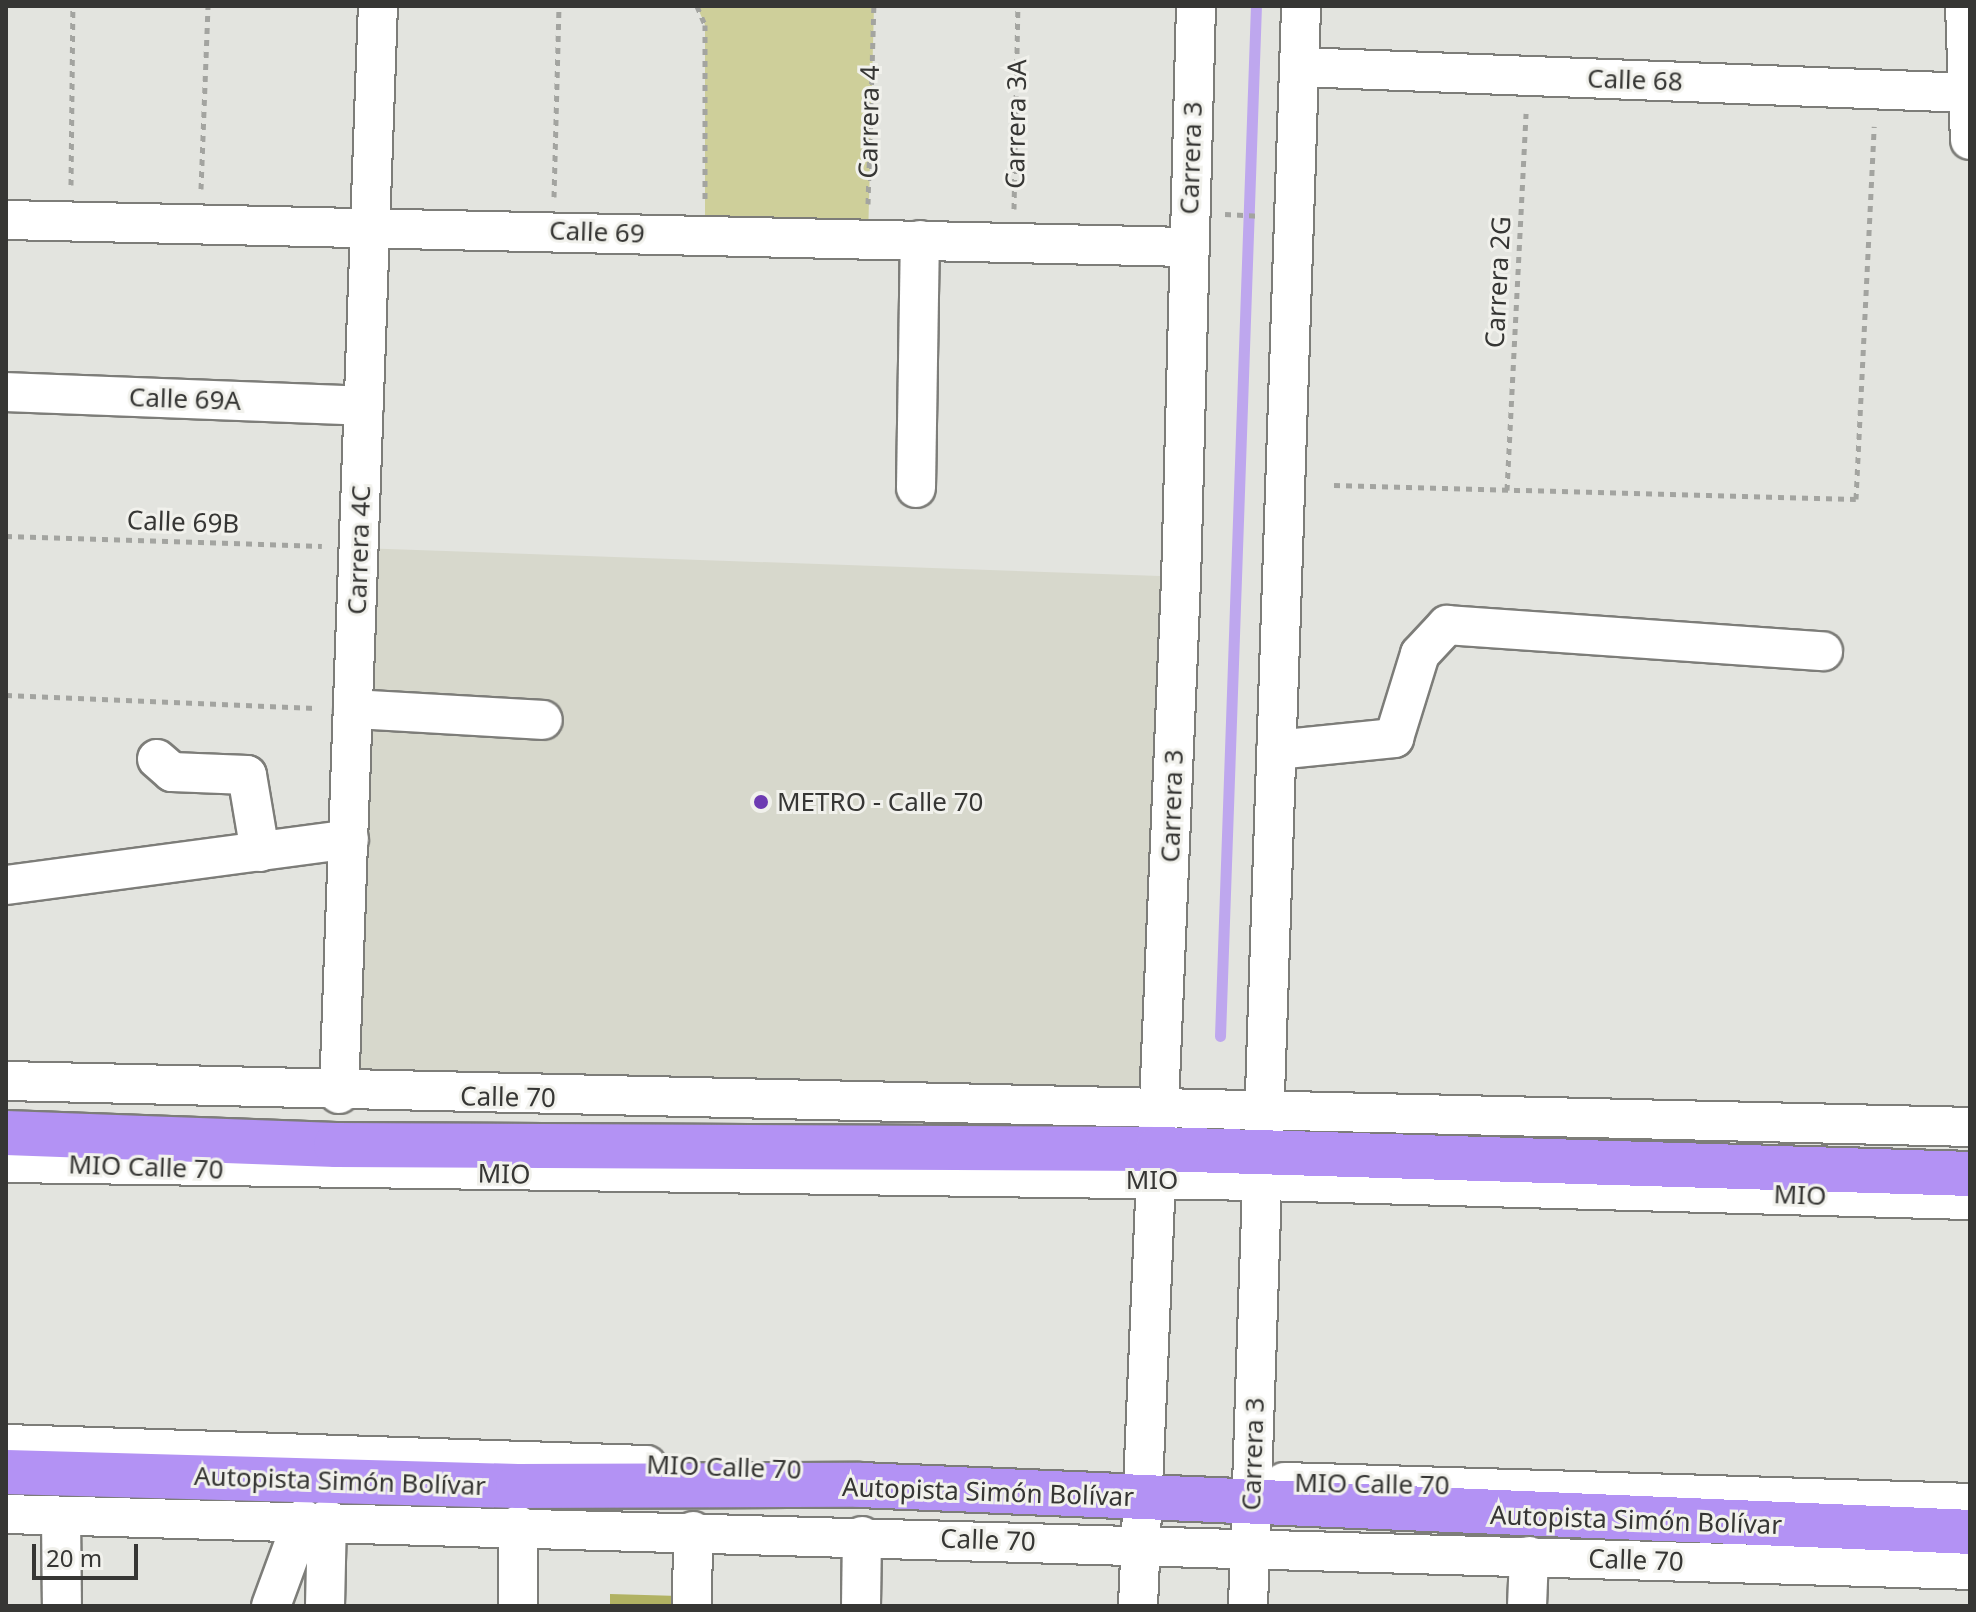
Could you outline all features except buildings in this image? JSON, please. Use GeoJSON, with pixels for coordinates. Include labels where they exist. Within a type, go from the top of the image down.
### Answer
{"type":"FeatureCollection","features":[{"type":"Feature","properties":{"kind":"highway"},"geometry":{"type":"LineString","coordinates":[[6,1133],[336,1145],[1157,1164],[1263,1148],[1970,1174]]}},
{"type":"Feature","properties":{"kind":"highway","name":"Autopista Simón Bolívar"},"geometry":{"type":"LineString","coordinates":[[6,1472],[518,1486],[1143,1488],[1970,1532]]}},
{"type":"Feature","properties":{"kind":"street","name":"Carrera 4C"},"geometry":{"type":"LineString","coordinates":[[339,1094],[378,6]]}},
{"type":"Feature","properties":{"kind":"street","name":"Carrera 3"},"geometry":{"type":"LineString","coordinates":[[1138,1606],[1160,1105],[1196,6]]}},
{"type":"Feature","properties":{"kind":"street","name":"Carrera 3"},"geometry":{"type":"LineString","coordinates":[[1248,1606],[1301,6]]}},
{"type":"Feature","properties":{"kind":"street"},"geometry":{"type":"LineString","coordinates":[[1965,6],[1970,140]]}},
{"type":"Feature","properties":{"kind":"street","name":"Calle 68"},"geometry":{"type":"LineString","coordinates":[[1299,67],[1966,93]]}},
{"type":"Feature","properties":{"kind":"street","name":"Calle 69"},"geometry":{"type":"LineString","coordinates":[[6,220],[553,230],[1188,247]]}},
{"type":"Feature","properties":{"kind":"street"},"geometry":{"type":"LineString","coordinates":[[916,488],[920,240]]}},
{"type":"Feature","properties":{"kind":"street","name":"Calle 69A"},"geometry":{"type":"LineString","coordinates":[[6,392],[364,406]]}},
{"type":"Feature","properties":{"kind":"street"},"geometry":{"type":"LineString","coordinates":[[1276,750],[1394,738],[1420,654],[1447,625],[1823,651]]}},
{"type":"Feature","properties":{"kind":"street"},"geometry":{"type":"LineString","coordinates":[[353,709],[543,720]]}},
{"type":"Feature","properties":{"kind":"street"},"geometry":{"type":"LineString","coordinates":[[157,759],[172,772],[247,775],[260,852]]}},
{"type":"Feature","properties":{"kind":"street"},"geometry":{"type":"LineString","coordinates":[[6,885],[349,839]]}},
{"type":"Feature","properties":{"kind":"street","name":"Calle 70"},"geometry":{"type":"LineString","coordinates":[[6,1081],[339,1094],[1160,1105],[1263,1148],[1970,1127]]}},
{"type":"Feature","properties":{"kind":"street","name":"MIO"},"geometry":{"type":"LineString","coordinates":[[1263,1148],[1970,1200]]}},
{"type":"Feature","properties":{"kind":"street","name":"MIO Calle 70"},"geometry":{"type":"LineString","coordinates":[[6,1163],[334,1172]]}},
{"type":"Feature","properties":{"kind":"street","name":"MIO"},"geometry":{"type":"LineString","coordinates":[[334,1172],[1157,1164]]}},
{"type":"Feature","properties":{"kind":"street","name":"MIO Calle 70"},"geometry":{"type":"LineString","coordinates":[[6,1444],[1143,1488]]}},
{"type":"Feature","properties":{"kind":"street","name":"MIO Calle 70"},"geometry":{"type":"LineString","coordinates":[[1252,1492],[1970,1503]]}},
{"type":"Feature","properties":{"kind":"street","name":"Calle 70"},"geometry":{"type":"LineString","coordinates":[[6,1514],[315,1519],[1970,1570]]}},
{"type":"Feature","properties":{"kind":"street"},"geometry":{"type":"LineString","coordinates":[[61,1516],[62,1606]]}},
{"type":"Feature","properties":{"kind":"street"},"geometry":{"type":"LineString","coordinates":[[271,1606],[315,1519]]}},
{"type":"Feature","properties":{"kind":"street"},"geometry":{"type":"LineString","coordinates":[[315,1519],[325,1606]]}},
{"type":"Feature","properties":{"kind":"street"},"geometry":{"type":"LineString","coordinates":[[518,1525],[518,1606]]}},
{"type":"Feature","properties":{"kind":"street"},"geometry":{"type":"LineString","coordinates":[[692,1606],[693,1531]]}},
{"type":"Feature","properties":{"kind":"street"},"geometry":{"type":"LineString","coordinates":[[861,1606],[862,1536]]}},
{"type":"Feature","properties":{"kind":"street"},"geometry":{"type":"LineString","coordinates":[[1527,1606],[1529,1556]]}},
{"type":"Feature","properties":{"kind":"path"},"geometry":{"type":"LineString","coordinates":[[70,221],[73,6]]}},
{"type":"Feature","properties":{"kind":"path"},"geometry":{"type":"LineString","coordinates":[[199,224],[208,6]]}},
{"type":"Feature","properties":{"kind":"path"},"geometry":{"type":"LineString","coordinates":[[553,230],[559,6]]}},
{"type":"Feature","properties":{"kind":"path"},"geometry":{"type":"LineString","coordinates":[[697,6],[705,25],[705,235]]}},
{"type":"Feature","properties":{"kind":"path","name":"Carrera 4"},"geometry":{"type":"LineString","coordinates":[[868,239],[874,6]]}},
{"type":"Feature","properties":{"kind":"path","name":"Carrera 3A"},"geometry":{"type":"LineString","coordinates":[[1014,243],[1018,6]]}},
{"type":"Feature","properties":{"kind":"path","name":"Carrera 2G"},"geometry":{"type":"LineString","coordinates":[[1507,490],[1528,76]]}},
{"type":"Feature","properties":{"kind":"path"},"geometry":{"type":"LineString","coordinates":[[1334,485],[1856,499],[1876,89]]}},
{"type":"Feature","properties":{"kind":"path"},"geometry":{"type":"LineString","coordinates":[[1225,214],[1271,216]]}},
{"type":"Feature","properties":{"kind":"path","name":"Calle 69B"},"geometry":{"type":"LineString","coordinates":[[6,536],[359,548]]}},
{"type":"Feature","properties":{"kind":"path"},"geometry":{"type":"LineString","coordinates":[[6,695],[353,709]]}},
{"type":"Feature","properties":{"kind":"shaded area","name":"METRO - Calle 70"},"geometry":{"type":"Polygon","coordinates":[[[359,548],[1181,577],[1162,1122],[340,1094],[359,548]]]}},
{"type":"Feature","properties":{"kind":"green space"},"geometry":{"type":"Polygon","coordinates":[[[697,6],[874,6],[868,239],[705,235],[705,25],[697,6]]]}},
{"type":"Feature","properties":{"kind":"waterway"},"geometry":{"type":"LineString","coordinates":[[1220,1036],[1256,6]]}},
{"type":"Feature","properties":{"kind":"place","name":"METRO - Calle 70"},"geometry":{"type":"Point","coordinates":[761,802]}}]}
